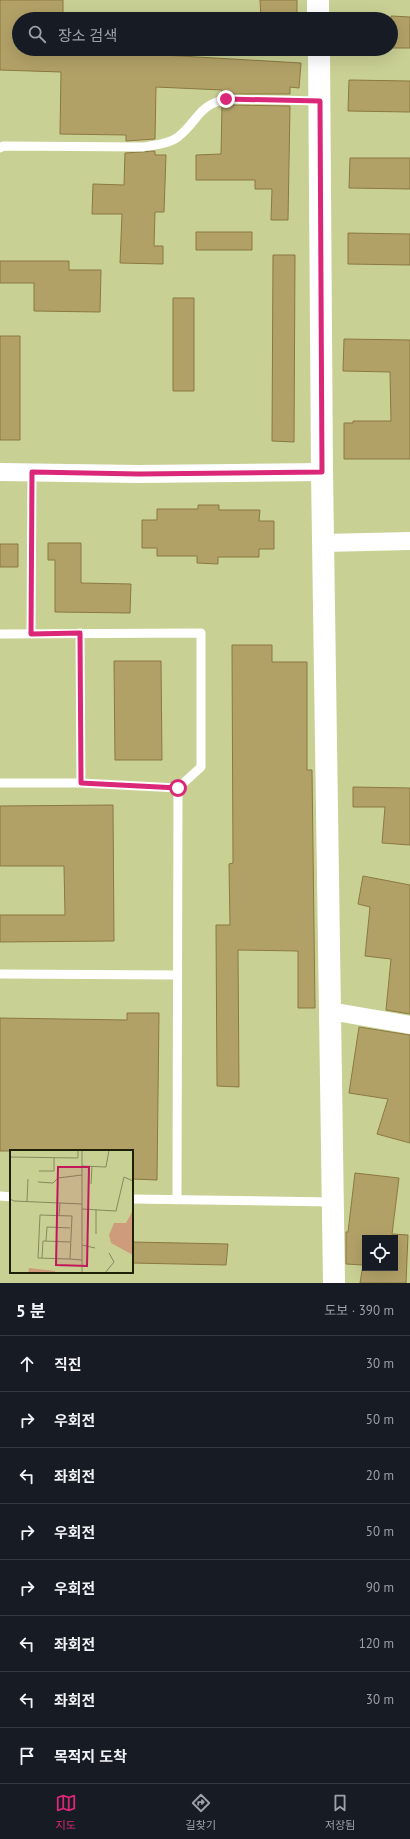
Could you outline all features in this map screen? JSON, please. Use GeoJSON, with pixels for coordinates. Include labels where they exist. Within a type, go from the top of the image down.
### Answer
{"type":"FeatureCollection","features":[{"type":"Feature","properties":{"kind":"street"},"geometry":{"type":"LineString","coordinates":[[318,0],[318,12]]}},
{"type":"Feature","properties":{"kind":"street"},"geometry":{"type":"LineString","coordinates":[[319,56],[322,472],[334,1283]]}},
{"type":"Feature","properties":{"kind":"street"},"geometry":{"type":"LineString","coordinates":[[0,472],[139,474],[322,472]]}},
{"type":"Feature","properties":{"kind":"street"},"geometry":{"type":"LineString","coordinates":[[324,543],[410,540]]}},
{"type":"Feature","properties":{"kind":"street"},"geometry":{"type":"LineString","coordinates":[[330,1011],[410,1025]]}},
{"type":"Feature","properties":{"kind":"lane"},"geometry":{"type":"LineString","coordinates":[[0,148],[3,146],[142,147],[165,143],[178,137],[202,109],[214,102],[226,99],[320,101]]}},
{"type":"Feature","properties":{"kind":"lane"},"geometry":{"type":"LineString","coordinates":[[31,634],[32,472]]}},
{"type":"Feature","properties":{"kind":"lane"},"geometry":{"type":"LineString","coordinates":[[80,633],[81,783]]}},
{"type":"Feature","properties":{"kind":"lane"},"geometry":{"type":"LineString","coordinates":[[0,634],[201,633],[201,767],[178,788],[81,783],[0,783]]}},
{"type":"Feature","properties":{"kind":"lane"},"geometry":{"type":"LineString","coordinates":[[177,1200],[178,788]]}},
{"type":"Feature","properties":{"kind":"lane"},"geometry":{"type":"LineString","coordinates":[[0,974],[177,975]]}},
{"type":"Feature","properties":{"kind":"lane"},"geometry":{"type":"LineString","coordinates":[[0,1196],[10,1197]]}},
{"type":"Feature","properties":{"kind":"lane"},"geometry":{"type":"LineString","coordinates":[[133,1199],[333,1202]]}},
{"type":"Feature","properties":{"kind":"building"},"geometry":{"type":"Polygon","coordinates":[[[0,0],[63,0],[63,12],[12,12],[12,56],[180,56],[301,63],[299,88],[290,87],[290,94],[222,94],[222,90],[156,87],[155,139],[126,141],[126,135],[60,134],[61,72],[0,70],[0,0]]]}},
{"type":"Feature","properties":{"kind":"building"},"geometry":{"type":"Polygon","coordinates":[[[260,0],[297,0],[297,12],[261,12],[260,0]]]}},
{"type":"Feature","properties":{"kind":"building"},"geometry":{"type":"Polygon","coordinates":[[[398,16],[410,17],[410,48],[398,48],[398,16]]]}},
{"type":"Feature","properties":{"kind":"building"},"geometry":{"type":"Polygon","coordinates":[[[349,80],[410,81],[410,112],[348,111],[349,80]]]}},
{"type":"Feature","properties":{"kind":"building"},"geometry":{"type":"Polygon","coordinates":[[[227,105],[290,106],[288,220],[271,220],[272,189],[255,189],[255,180],[196,180],[196,155],[221,154],[222,107],[227,105]]]}},
{"type":"Feature","properties":{"kind":"building"},"geometry":{"type":"Polygon","coordinates":[[[155,151],[155,155],[166,155],[164,212],[155,212],[154,246],[163,246],[163,264],[120,263],[122,214],[92,214],[93,184],[124,185],[125,153],[155,151]]]}},
{"type":"Feature","properties":{"kind":"building"},"geometry":{"type":"Polygon","coordinates":[[[350,158],[410,158],[410,189],[349,188],[350,158]]]}},
{"type":"Feature","properties":{"kind":"building"},"geometry":{"type":"Polygon","coordinates":[[[196,232],[252,232],[252,250],[196,250],[196,232]]]}},
{"type":"Feature","properties":{"kind":"building"},"geometry":{"type":"Polygon","coordinates":[[[348,233],[410,234],[410,265],[348,264],[348,233]]]}},
{"type":"Feature","properties":{"kind":"building"},"geometry":{"type":"Polygon","coordinates":[[[273,255],[295,255],[294,442],[272,441],[273,255]]]}},
{"type":"Feature","properties":{"kind":"building"},"geometry":{"type":"Polygon","coordinates":[[[0,261],[69,261],[69,270],[101,270],[100,312],[34,311],[34,283],[0,283],[0,261]]]}},
{"type":"Feature","properties":{"kind":"building"},"geometry":{"type":"Polygon","coordinates":[[[173,298],[194,298],[194,391],[173,391],[173,298]]]}},
{"type":"Feature","properties":{"kind":"building"},"geometry":{"type":"Polygon","coordinates":[[[0,336],[20,336],[20,440],[0,440],[0,336]]]}},
{"type":"Feature","properties":{"kind":"building"},"geometry":{"type":"Polygon","coordinates":[[[344,339],[410,340],[410,459],[344,459],[344,423],[353,423],[353,421],[391,421],[390,372],[343,371],[344,339]]]}},
{"type":"Feature","properties":{"kind":"building"},"geometry":{"type":"Polygon","coordinates":[[[198,505],[219,505],[219,510],[260,510],[259,521],[274,521],[274,549],[259,549],[259,557],[218,557],[218,564],[197,563],[197,556],[157,556],[157,548],[142,548],[142,520],[157,520],[157,509],[198,509],[198,505]]]}},
{"type":"Feature","properties":{"kind":"building"},"geometry":{"type":"Polygon","coordinates":[[[48,543],[81,543],[81,583],[131,584],[130,613],[55,612],[55,560],[48,560],[48,543]]]}},
{"type":"Feature","properties":{"kind":"building"},"geometry":{"type":"Polygon","coordinates":[[[0,544],[18,544],[18,567],[0,567],[0,544]]]}},
{"type":"Feature","properties":{"kind":"building"},"geometry":{"type":"Polygon","coordinates":[[[232,645],[272,645],[272,662],[307,662],[307,770],[312,770],[315,1008],[298,1008],[298,951],[238,950],[239,1087],[217,1086],[216,925],[230,925],[229,864],[233,863],[232,645]]]}},
{"type":"Feature","properties":{"kind":"building"},"geometry":{"type":"Polygon","coordinates":[[[114,661],[161,661],[162,760],[115,760],[114,661]]]}},
{"type":"Feature","properties":{"kind":"building"},"geometry":{"type":"Polygon","coordinates":[[[353,787],[410,788],[410,845],[382,843],[385,807],[353,807],[353,787]]]}},
{"type":"Feature","properties":{"kind":"building"},"geometry":{"type":"Polygon","coordinates":[[[113,805],[114,941],[0,942],[0,915],[65,915],[64,866],[0,866],[0,806],[113,805]]]}},
{"type":"Feature","properties":{"kind":"building"},"geometry":{"type":"Polygon","coordinates":[[[363,876],[410,885],[410,1014],[386,1010],[391,959],[365,956],[370,907],[358,904],[363,876]]]}},
{"type":"Feature","properties":{"kind":"building"},"geometry":{"type":"Polygon","coordinates":[[[127,1013],[159,1013],[157,1180],[133,1179],[133,1150],[0,1151],[0,1018],[127,1020],[127,1013]]]}},
{"type":"Feature","properties":{"kind":"building"},"geometry":{"type":"Polygon","coordinates":[[[359,1027],[410,1035],[410,1143],[377,1134],[388,1099],[349,1093],[359,1027]]]}},
{"type":"Feature","properties":{"kind":"building"},"geometry":{"type":"Polygon","coordinates":[[[355,1173],[399,1178],[392,1234],[408,1235],[406,1283],[360,1283],[362,1271],[398,1271],[398,1235],[362,1235],[362,1265],[346,1264],[346,1232],[348,1232],[355,1173]]]}},
{"type":"Feature","properties":{"kind":"building"},"geometry":{"type":"Polygon","coordinates":[[[133,1242],[228,1244],[226,1265],[133,1263],[133,1242]]]}},
{"type":"Feature","properties":{"kind":"route"},"geometry":{"type":"LineString","coordinates":[[178,788],[81,783],[80,633],[31,634],[32,472],[139,474],[322,472],[320,101],[226,99]]}}]}
